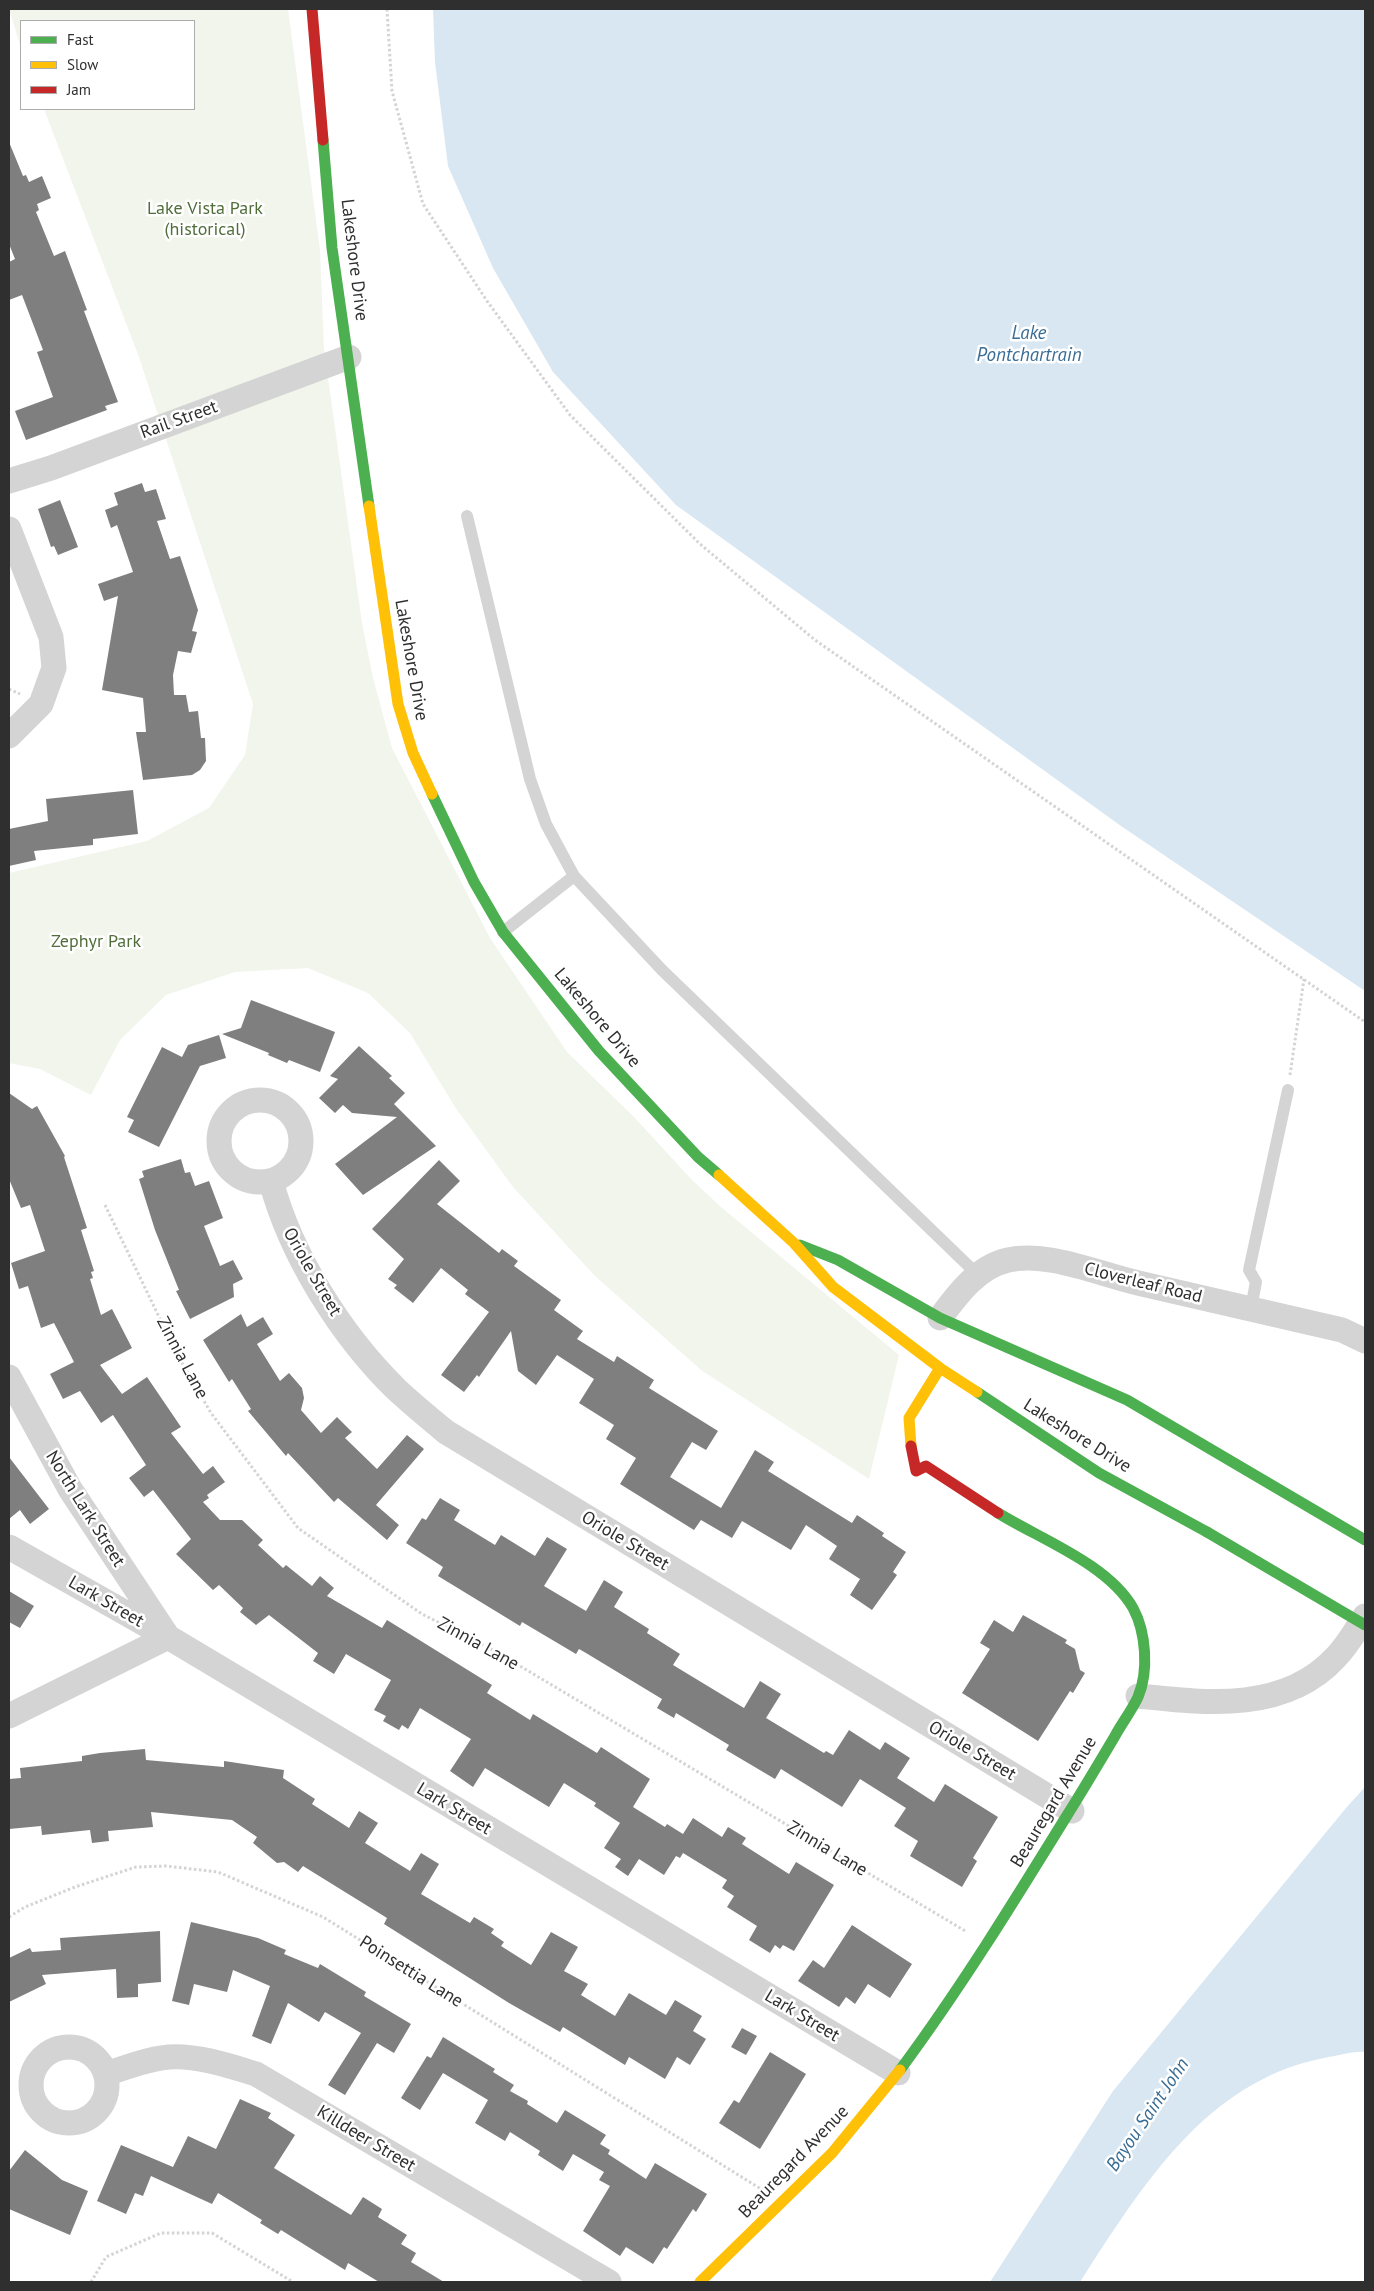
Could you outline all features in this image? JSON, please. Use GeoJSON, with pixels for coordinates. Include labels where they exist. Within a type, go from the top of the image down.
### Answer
{"type":"FeatureCollection","features":[{"type":"Feature","properties":{"kind":"street","name":"Lakeshore Drive"},"geometry":{"type":"LineString","coordinates":[[312,9],[332,248],[398,704],[413,753],[434,801],[474,882],[503,932],[599,1051],[691,1150],[794,1243],[833,1287],[940,1368],[1100,1473],[1206,1532],[1365,1625]]}},
{"type":"Feature","properties":{"kind":"street","name":"Rail Street"},"geometry":{"type":"LineString","coordinates":[[9,481],[51,468],[349,357]]}},
{"type":"Feature","properties":{"kind":"street"},"geometry":{"type":"LineString","coordinates":[[9,529],[51,637],[54,668],[42,704],[9,736]]}},
{"type":"Feature","properties":{"kind":"street","name":"Oriole Street"},"geometry":{"type":"LineString","coordinates":[[271,1181],[284,1222],[299,1255],[333,1312],[360,1350],[396,1389],[446,1432],[1072,1811]]}},
{"type":"Feature","properties":{"kind":"street","name":"Lakeshore Drive"},"geometry":{"type":"LineString","coordinates":[[794,1243],[838,1260],[940,1318],[1127,1400],[1243,1470],[1365,1540]]}},
{"type":"Feature","properties":{"kind":"street","name":"Cloverleaf Road"},"geometry":{"type":"LineString","coordinates":[[940,1318],[958,1294],[990,1266],[1007,1260],[1025,1258],[1046,1259],[1342,1330],[1365,1341]]}},
{"type":"Feature","properties":{"kind":"street","name":"Beauregard Avenue"},"geometry":{"type":"LineString","coordinates":[[700,2282],[832,2153],[898,2073],[964,1981],[1072,1811],[1138,1696],[1145,1663],[1143,1642],[1139,1623],[1124,1595],[1088,1567],[980,1503],[926,1466],[916,1472],[908,1436],[909,1418],[940,1368]]}},
{"type":"Feature","properties":{"kind":"street","name":"North Lark Street"},"geometry":{"type":"LineString","coordinates":[[9,1377],[70,1490],[168,1637]]}},
{"type":"Feature","properties":{"kind":"street","name":"Lark Street"},"geometry":{"type":"LineString","coordinates":[[9,1546],[168,1637],[898,2073]]}},
{"type":"Feature","properties":{"kind":"street"},"geometry":{"type":"LineString","coordinates":[[1138,1696],[1202,1702],[1267,1697],[1285,1691],[1321,1672],[1336,1658],[1365,1616]]}},
{"type":"Feature","properties":{"kind":"street"},"geometry":{"type":"LineString","coordinates":[[9,1716],[168,1637]]}},
{"type":"Feature","properties":{"kind":"street","name":"Killdeer Street"},"geometry":{"type":"LineString","coordinates":[[106,2074],[133,2065],[170,2057],[220,2062],[256,2074],[609,2282]]}},
{"type":"Feature","properties":{"kind":"lane"},"geometry":{"type":"LineString","coordinates":[[467,516],[530,779],[546,824],[574,876],[662,970],[978,1275]]}},
{"type":"Feature","properties":{"kind":"lane"},"geometry":{"type":"LineString","coordinates":[[503,932],[574,876]]}},
{"type":"Feature","properties":{"kind":"lane"},"geometry":{"type":"LineString","coordinates":[[1251,1308],[1256,1282],[1249,1270],[1288,1090]]}},
{"type":"Feature","properties":{"kind":"path"},"geometry":{"type":"LineString","coordinates":[[387,9],[392,91],[423,204],[487,301],[570,415],[700,544],[815,640],[1365,1022]]}},
{"type":"Feature","properties":{"kind":"path"},"geometry":{"type":"LineString","coordinates":[[1288,1090],[1304,979]]}},
{"type":"Feature","properties":{"kind":"path","name":"Zinnia Lane"},"geometry":{"type":"LineString","coordinates":[[105,1205],[178,1356],[212,1413],[298,1528],[422,1614],[493,1650],[987,1944]]}},
{"type":"Feature","properties":{"kind":"path","name":"Poinsettia Lane"},"geometry":{"type":"LineString","coordinates":[[9,1917],[25,1907],[76,1887],[136,1867],[166,1866],[218,1872],[323,1917],[782,2202]]}},
{"type":"Feature","properties":{"kind":"path"},"geometry":{"type":"LineString","coordinates":[[91,2282],[106,2257],[160,2233],[212,2233],[293,2282]]}},
{"type":"Feature","properties":{"kind":"green space","name":"Lake Vista Park (historical)"},"geometry":{"type":"Polygon","coordinates":[[[9,9],[288,9],[320,250],[324,349],[362,623],[373,678],[392,748],[490,938],[567,1052],[634,1117],[693,1181],[721,1207],[899,1355],[869,1479],[701,1370],[595,1276],[513,1187],[455,1107],[410,1033],[368,993],[308,968],[235,972],[166,995],[120,1040],[91,1095],[40,1069],[9,1063],[9,873],[147,841],[209,808],[245,755],[253,704],[139,357],[44,110],[195,110],[195,20],[20,20],[20,45],[9,9]]]}},
{"type":"Feature","properties":{"kind":"water","name":"Lake Pontchartrain"},"geometry":{"type":"Polygon","coordinates":[[[433,9],[1365,9],[1365,991],[1121,826],[676,505],[553,372],[493,268],[448,166],[435,62],[433,9]]]}},
{"type":"Feature","properties":{"kind":"water","name":"Bayou Saint John"},"geometry":{"type":"Polygon","coordinates":[[[1365,1787],[1365,2052],[1324,2058],[1282,2070],[1244,2089],[1211,2114],[1180,2143],[1153,2176],[1127,2211],[1080,2282],[990,2282],[1113,2091],[1365,1787]]]}},
{"type":"Feature","properties":{"kind":"building"},"geometry":{"type":"Polygon","coordinates":[[[9,142],[23,176],[26,175],[29,182],[42,176],[51,198],[37,204],[39,210],[36,212],[54,256],[65,251],[87,310],[84,311],[118,402],[105,406],[107,410],[26,440],[15,411],[53,397],[37,352],[43,350],[22,295],[9,300],[9,262],[15,259],[9,244],[9,142]]]}},
{"type":"Feature","properties":{"kind":"building"},"geometry":{"type":"Polygon","coordinates":[[[142,483],[145,492],[156,489],[166,519],[157,521],[170,559],[180,556],[198,610],[192,631],[197,632],[191,653],[178,651],[173,675],[174,695],[186,695],[189,712],[198,711],[201,738],[205,738],[206,761],[200,770],[192,775],[143,780],[136,732],[146,732],[143,698],[102,690],[118,596],[104,601],[98,584],[133,572],[117,525],[111,528],[105,510],[118,505],[114,493],[142,483]]]}},
{"type":"Feature","properties":{"kind":"building"},"geometry":{"type":"Polygon","coordinates":[[[60,500],[78,547],[58,555],[54,546],[51,547],[38,509],[60,500]]]}},
{"type":"Feature","properties":{"kind":"building"},"geometry":{"type":"Polygon","coordinates":[[[133,790],[138,834],[93,839],[93,845],[34,851],[36,860],[9,866],[9,829],[48,821],[46,799],[133,790]]]}},
{"type":"Feature","properties":{"kind":"building"},"geometry":{"type":"Polygon","coordinates":[[[251,1000],[335,1032],[320,1072],[289,1060],[287,1063],[268,1055],[269,1053],[222,1034],[241,1028],[251,1000]]]}},
{"type":"Feature","properties":{"kind":"building"},"geometry":{"type":"Polygon","coordinates":[[[219,1035],[226,1058],[200,1066],[159,1147],[128,1132],[134,1120],[127,1117],[162,1047],[182,1057],[188,1045],[219,1035]]]}},
{"type":"Feature","properties":{"kind":"building"},"geometry":{"type":"Polygon","coordinates":[[[359,1046],[392,1076],[389,1078],[405,1093],[394,1104],[436,1146],[363,1195],[335,1164],[397,1117],[352,1113],[343,1105],[335,1113],[319,1098],[338,1079],[330,1076],[359,1046]]]}},
{"type":"Feature","properties":{"kind":"building"},"geometry":{"type":"Polygon","coordinates":[[[9,1093],[32,1109],[37,1106],[65,1156],[87,1228],[81,1230],[94,1271],[91,1272],[93,1278],[90,1279],[101,1315],[112,1309],[132,1348],[100,1365],[122,1394],[147,1377],[181,1427],[171,1433],[203,1474],[213,1466],[225,1482],[207,1495],[209,1498],[203,1502],[220,1520],[242,1520],[263,1540],[258,1545],[283,1568],[286,1565],[312,1586],[320,1576],[334,1588],[327,1596],[382,1628],[387,1620],[492,1685],[487,1693],[530,1720],[533,1714],[597,1753],[601,1747],[650,1779],[633,1807],[665,1827],[667,1824],[683,1834],[693,1818],[722,1837],[728,1827],[746,1838],[742,1844],[789,1874],[796,1862],[834,1885],[794,1951],[783,1945],[780,1949],[775,1945],[770,1953],[749,1940],[757,1926],[727,1907],[734,1896],[722,1888],[727,1880],[683,1853],[680,1858],[676,1856],[664,1875],[639,1859],[628,1876],[615,1867],[621,1859],[604,1848],[620,1823],[594,1806],[596,1803],[564,1783],[549,1807],[485,1768],[473,1787],[450,1771],[471,1739],[420,1708],[408,1729],[402,1725],[399,1730],[383,1721],[386,1716],[374,1710],[391,1680],[346,1654],[334,1674],[313,1661],[318,1653],[269,1615],[256,1625],[240,1612],[243,1608],[219,1585],[213,1590],[176,1554],[191,1539],[153,1490],[144,1497],[129,1478],[146,1465],[113,1415],[101,1423],[80,1391],[63,1399],[50,1374],[74,1362],[54,1323],[41,1328],[28,1286],[19,1289],[11,1263],[45,1251],[30,1205],[21,1208],[9,1179],[9,1093]]]}},
{"type":"Feature","properties":{"kind":"building"},"geometry":{"type":"Polygon","coordinates":[[[181,1159],[185,1173],[190,1172],[195,1186],[209,1181],[223,1218],[204,1226],[220,1266],[233,1260],[243,1279],[233,1284],[234,1297],[190,1319],[176,1291],[179,1290],[155,1230],[139,1179],[144,1177],[142,1171],[181,1159]]]}},
{"type":"Feature","properties":{"kind":"building"},"geometry":{"type":"Polygon","coordinates":[[[439,1160],[460,1181],[437,1204],[499,1253],[502,1249],[518,1261],[514,1266],[561,1300],[554,1310],[583,1331],[577,1339],[614,1362],[617,1356],[654,1380],[649,1388],[718,1431],[706,1450],[692,1442],[670,1477],[721,1508],[755,1450],[774,1462],[768,1471],[852,1523],[857,1515],[884,1533],[882,1536],[906,1552],[893,1572],[897,1575],[872,1610],[850,1595],[860,1579],[829,1559],[837,1546],[806,1525],[791,1550],[742,1521],[732,1538],[701,1520],[694,1530],[620,1484],[636,1458],[606,1439],[614,1425],[579,1403],[594,1379],[557,1355],[536,1385],[518,1371],[511,1331],[479,1377],[477,1375],[464,1392],[441,1375],[489,1312],[465,1294],[468,1290],[441,1268],[413,1303],[394,1288],[397,1285],[388,1279],[404,1259],[372,1229],[439,1160]]]}},
{"type":"Feature","properties":{"kind":"building"},"geometry":{"type":"Polygon","coordinates":[[[241,1314],[247,1327],[263,1317],[273,1334],[257,1344],[280,1381],[289,1373],[302,1388],[304,1398],[301,1410],[321,1433],[337,1417],[352,1432],[345,1438],[377,1469],[407,1435],[424,1449],[376,1505],[399,1525],[387,1540],[338,1498],[334,1502],[288,1453],[286,1456],[248,1411],[251,1409],[232,1379],[229,1382],[203,1340],[241,1314]]]}},
{"type":"Feature","properties":{"kind":"building"},"geometry":{"type":"Polygon","coordinates":[[[9,1457],[49,1509],[30,1524],[20,1510],[9,1519],[9,1457]]]}},
{"type":"Feature","properties":{"kind":"building"},"geometry":{"type":"Polygon","coordinates":[[[440,1498],[460,1510],[454,1520],[495,1545],[501,1535],[535,1556],[547,1537],[567,1549],[544,1586],[586,1611],[604,1580],[623,1592],[614,1607],[649,1629],[647,1633],[680,1654],[673,1665],[744,1708],[760,1681],[781,1694],[766,1718],[824,1753],[826,1751],[833,1755],[849,1730],[880,1750],[885,1742],[910,1758],[897,1778],[934,1802],[945,1784],[998,1817],[973,1858],[977,1861],[962,1887],[910,1856],[918,1841],[894,1826],[906,1808],[860,1779],[842,1807],[781,1769],[775,1779],[726,1750],[729,1745],[676,1713],[674,1718],[657,1708],[662,1699],[586,1653],[579,1649],[576,1654],[522,1622],[520,1626],[438,1576],[443,1567],[406,1543],[422,1518],[426,1520],[440,1498]]]}},
{"type":"Feature","properties":{"kind":"building"},"geometry":{"type":"Polygon","coordinates":[[[9,1591],[34,1606],[20,1628],[9,1622],[9,1591]]]}},
{"type":"Feature","properties":{"kind":"building"},"geometry":{"type":"Polygon","coordinates":[[[1023,1615],[1067,1640],[1065,1643],[1075,1649],[1080,1670],[1085,1673],[1073,1693],[1070,1691],[1038,1741],[962,1693],[990,1649],[980,1643],[994,1620],[1013,1632],[1023,1615]]]}},
{"type":"Feature","properties":{"kind":"building"},"geometry":{"type":"Polygon","coordinates":[[[145,1749],[146,1760],[224,1767],[224,1761],[284,1770],[283,1778],[315,1799],[312,1804],[349,1828],[359,1811],[378,1823],[365,1843],[410,1871],[421,1853],[439,1864],[421,1894],[470,1923],[474,1917],[494,1929],[491,1933],[504,1942],[501,1946],[531,1965],[551,1932],[578,1947],[564,1971],[588,1984],[581,1995],[615,2016],[629,1993],[666,2015],[675,2000],[702,2016],[693,2031],[706,2039],[690,2065],[677,2057],[665,2079],[629,2057],[625,2065],[563,2027],[560,2032],[509,2003],[384,1924],[387,1918],[303,1866],[298,1872],[284,1862],[277,1863],[253,1843],[257,1837],[232,1820],[151,1812],[153,1827],[108,1831],[109,1841],[92,1843],[90,1830],[42,1835],[41,1826],[9,1829],[9,1779],[21,1778],[20,1768],[82,1761],[82,1756],[100,1753],[145,1749]]]}},
{"type":"Feature","properties":{"kind":"building"},"geometry":{"type":"Polygon","coordinates":[[[191,1922],[258,1938],[286,1950],[284,1954],[318,1968],[320,1964],[366,1992],[364,1996],[411,2024],[394,2053],[377,2043],[345,2095],[328,2085],[361,2033],[325,2012],[319,2022],[288,2003],[271,2044],[252,2036],[270,1986],[233,1970],[227,1992],[194,1984],[189,2005],[172,2001],[191,1922]]]}},
{"type":"Feature","properties":{"kind":"building"},"geometry":{"type":"Polygon","coordinates":[[[852,1925],[912,1964],[890,1998],[868,1984],[855,2004],[846,1997],[839,2007],[798,1981],[813,1960],[824,1968],[852,1925]]]}},
{"type":"Feature","properties":{"kind":"building"},"geometry":{"type":"Polygon","coordinates":[[[160,1931],[161,1982],[138,1984],[138,1997],[117,1998],[116,1969],[42,1975],[46,1984],[9,2002],[9,1958],[30,1948],[32,1952],[61,1950],[60,1938],[160,1931]]]}},
{"type":"Feature","properties":{"kind":"building"},"geometry":{"type":"Polygon","coordinates":[[[742,2028],[757,2036],[746,2055],[731,2047],[742,2028]]]}},
{"type":"Feature","properties":{"kind":"building"},"geometry":{"type":"Polygon","coordinates":[[[443,2037],[495,2069],[493,2072],[514,2085],[510,2091],[528,2101],[527,2104],[557,2123],[565,2110],[606,2135],[600,2144],[610,2150],[608,2154],[646,2179],[655,2163],[707,2194],[696,2212],[693,2209],[667,2249],[664,2247],[653,2264],[626,2247],[620,2256],[583,2231],[610,2186],[599,2180],[604,2172],[573,2154],[563,2171],[538,2155],[540,2151],[510,2132],[505,2141],[475,2123],[488,2100],[443,2073],[420,2110],[401,2098],[427,2056],[431,2058],[443,2037]]]}},
{"type":"Feature","properties":{"kind":"building"},"geometry":{"type":"Polygon","coordinates":[[[770,2052],[806,2074],[760,2149],[719,2123],[734,2100],[739,2103],[770,2052]]]}},
{"type":"Feature","properties":{"kind":"building"},"geometry":{"type":"Polygon","coordinates":[[[240,2099],[271,2113],[268,2118],[295,2135],[274,2168],[351,2215],[363,2197],[382,2209],[378,2217],[407,2235],[401,2244],[416,2253],[411,2262],[444,2282],[379,2282],[348,2263],[345,2270],[281,2230],[278,2234],[260,2223],[262,2220],[218,2193],[212,2204],[151,2176],[143,2196],[135,2193],[126,2214],[97,2201],[121,2145],[173,2167],[188,2136],[216,2149],[240,2099]]]}},
{"type":"Feature","properties":{"kind":"building"},"geometry":{"type":"Polygon","coordinates":[[[25,2150],[62,2180],[88,2191],[70,2235],[9,2209],[9,2171],[25,2150]]]}},
{"type":"Feature","properties":{"kind":"traffic: fast"},"geometry":{"type":"LineString","coordinates":[[323,140],[332,248],[369,506]]}},
{"type":"Feature","properties":{"kind":"traffic: fast"},"geometry":{"type":"LineString","coordinates":[[432,794],[474,882],[503,932],[599,1051],[698,1157],[719,1175]]}},
{"type":"Feature","properties":{"kind":"traffic: fast"},"geometry":{"type":"LineString","coordinates":[[800,1245],[838,1260],[940,1318],[1127,1400],[1365,1540]]}},
{"type":"Feature","properties":{"kind":"traffic: fast"},"geometry":{"type":"LineString","coordinates":[[977,1392],[1099,1473],[1207,1532]]}},
{"type":"Feature","properties":{"kind":"traffic: fast"},"geometry":{"type":"LineString","coordinates":[[900,2070],[965,1977],[1072,1807],[1136,1702],[1144,1675],[1145,1664],[1141,1628],[1133,1608],[1122,1592],[1090,1565],[998,1513]]}},
{"type":"Feature","properties":{"kind":"traffic: fast"},"geometry":{"type":"LineString","coordinates":[[1207,1532],[1365,1625]]}},
{"type":"Feature","properties":{"kind":"traffic: slow"},"geometry":{"type":"LineString","coordinates":[[369,506],[398,704],[413,753],[432,794]]}},
{"type":"Feature","properties":{"kind":"traffic: slow"},"geometry":{"type":"LineString","coordinates":[[719,1175],[794,1243],[833,1287],[940,1368],[977,1392]]}},
{"type":"Feature","properties":{"kind":"traffic: slow"},"geometry":{"type":"LineString","coordinates":[[911,1446],[909,1418],[940,1368]]}},
{"type":"Feature","properties":{"kind":"traffic: slow"},"geometry":{"type":"LineString","coordinates":[[700,2282],[832,2153],[900,2070]]}},
{"type":"Feature","properties":{"kind":"traffic: jam"},"geometry":{"type":"LineString","coordinates":[[312,9],[323,140]]}},
{"type":"Feature","properties":{"kind":"traffic: jam"},"geometry":{"type":"LineString","coordinates":[[911,1446],[916,1471],[926,1466],[998,1513]]}},
{"type":"Feature","properties":{"kind":"park label","name":"Zephyr Park"},"geometry":{"type":"Point","coordinates":[96,942]}}]}
